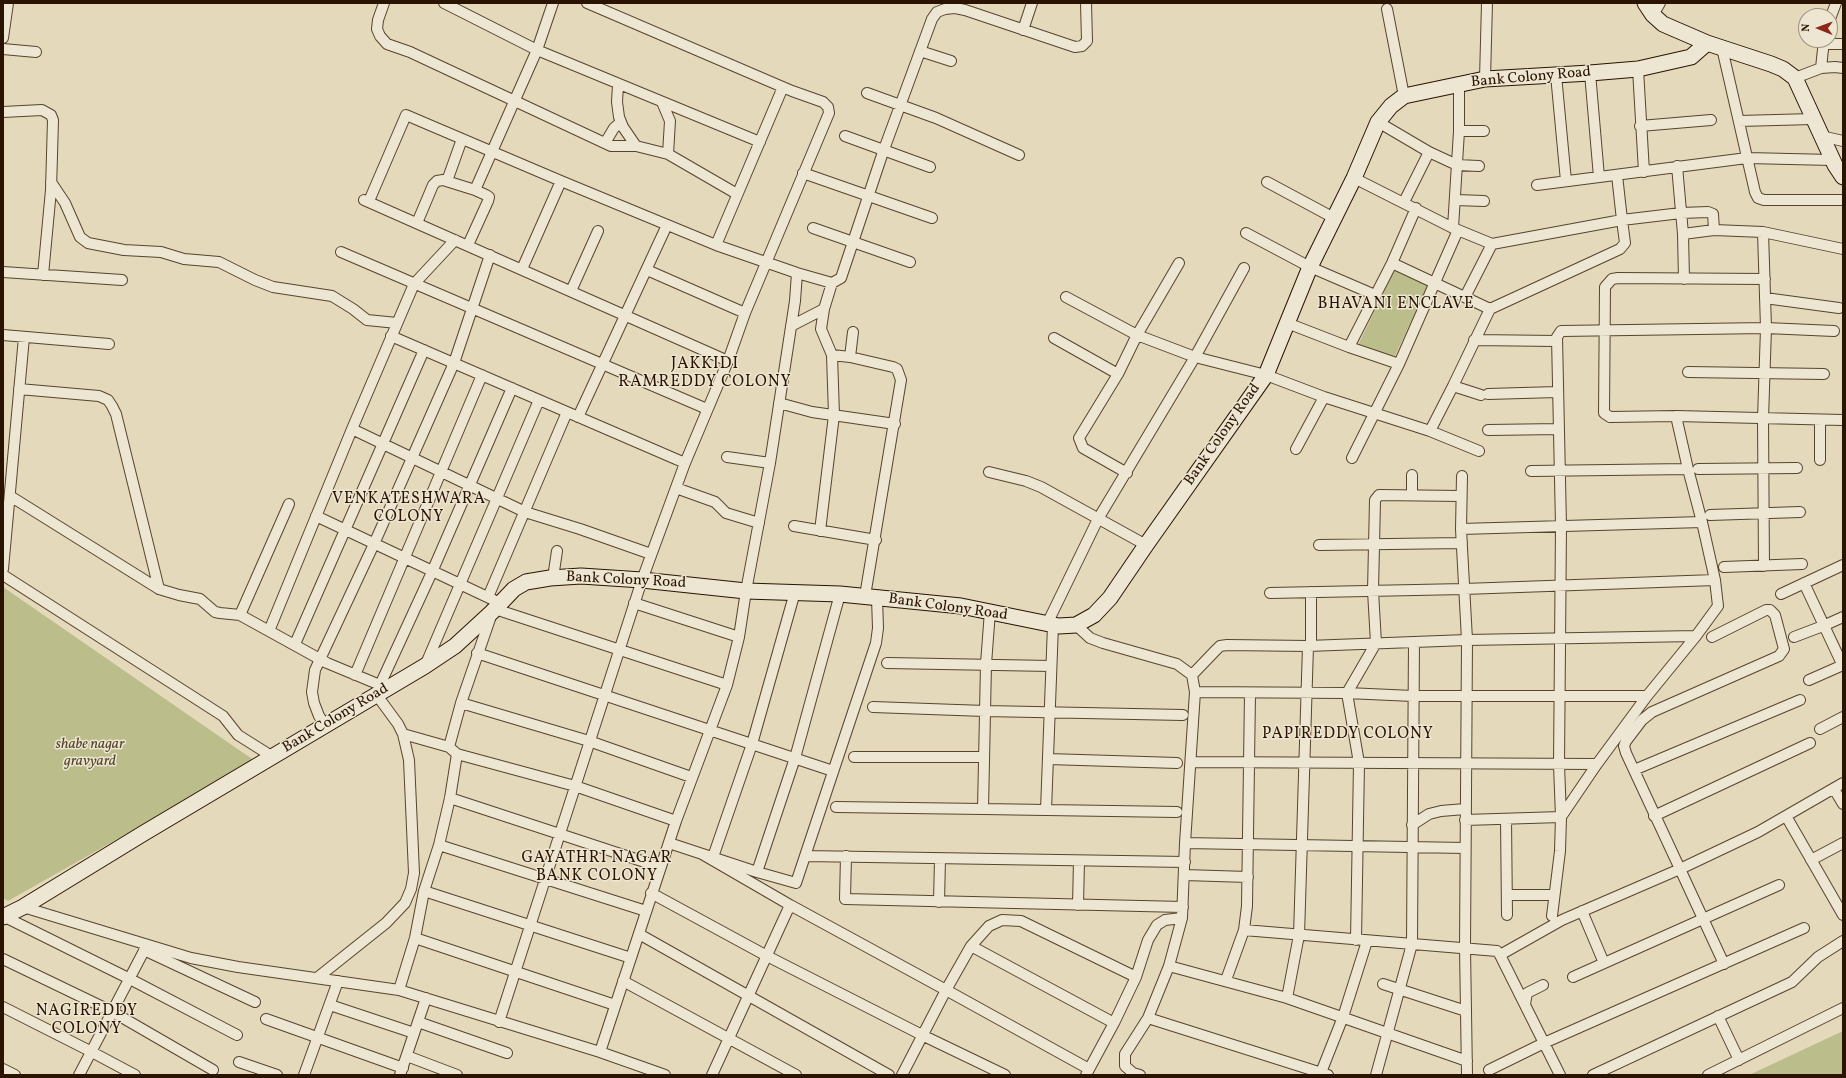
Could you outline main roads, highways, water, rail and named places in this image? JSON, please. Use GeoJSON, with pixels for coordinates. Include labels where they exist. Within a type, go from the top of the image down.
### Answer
{"type":"FeatureCollection","features":[{"type":"Feature","properties":{"kind":"district","name":"BHAVANI ENCLAVE"},"geometry":{"type":"Point","coordinates":[1396,305]}},
{"type":"Feature","properties":{"kind":"district","name":"JAKKIDI RAMREDDY COLONY"},"geometry":{"type":"Point","coordinates":[705,374]}},
{"type":"Feature","properties":{"kind":"district","name":"VENKATESHWARA COLONY"},"geometry":{"type":"Point","coordinates":[409,509]}},
{"type":"Feature","properties":{"kind":"district","name":"PAPIREDDY COLONY"},"geometry":{"type":"Point","coordinates":[1348,735]}},
{"type":"Feature","properties":{"kind":"district","name":"GAYATHRI NAGAR BANK COLONY"},"geometry":{"type":"Point","coordinates":[597,868]}},
{"type":"Feature","properties":{"kind":"district","name":"NAGIREDDY COLONY"},"geometry":{"type":"Point","coordinates":[87,1021]}},
{"type":"Feature","properties":{"kind":"park label","name":"shabe nagar gravyard"},"geometry":{"type":"Point","coordinates":[90,754]}}]}
